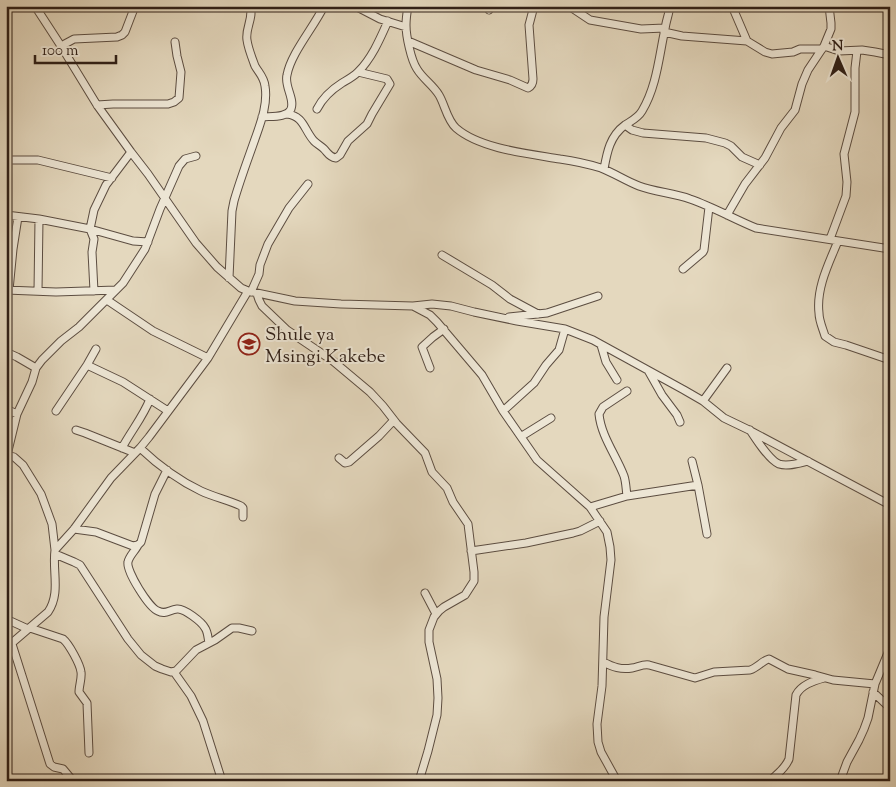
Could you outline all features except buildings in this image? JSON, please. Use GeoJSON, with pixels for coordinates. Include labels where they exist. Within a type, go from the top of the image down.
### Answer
{"type":"FeatureCollection","features":[{"type":"Feature","properties":{"kind":"street"},"geometry":{"type":"LineString","coordinates":[[35,6],[96,105],[148,174],[196,243],[217,267],[241,288],[295,301],[341,304],[413,306],[432,304],[451,306],[502,318],[565,329],[602,345],[703,401],[724,418],[890,504]]}},
{"type":"Feature","properties":{"kind":"street"},"geometry":{"type":"LineString","coordinates":[[61,46],[74,39],[118,37],[122,35],[125,32],[135,6]]}},
{"type":"Feature","properties":{"kind":"street"},"geometry":{"type":"LineString","coordinates":[[229,278],[234,201],[265,107],[266,86],[248,47],[247,32],[252,14],[250,6]]}},
{"type":"Feature","properties":{"kind":"street"},"geometry":{"type":"LineString","coordinates":[[287,114],[291,110],[292,104],[286,85],[287,74],[295,56],[324,6]]}},
{"type":"Feature","properties":{"kind":"street"},"geometry":{"type":"LineString","coordinates":[[355,6],[375,16],[406,27]]}},
{"type":"Feature","properties":{"kind":"street"},"geometry":{"type":"LineString","coordinates":[[408,6],[406,27],[412,59],[416,68],[438,93],[450,122],[463,133],[503,149],[584,163],[604,169],[640,186],[689,199],[756,228],[890,249]]}},
{"type":"Feature","properties":{"kind":"street"},"geometry":{"type":"LineString","coordinates":[[408,41],[476,70],[510,80],[528,88],[533,84],[529,25],[534,6]]}},
{"type":"Feature","properties":{"kind":"street"},"geometry":{"type":"LineString","coordinates":[[569,6],[590,20],[641,29],[664,30],[682,36],[747,41],[772,54],[823,47],[839,51],[857,50],[890,55]]}},
{"type":"Feature","properties":{"kind":"street"},"geometry":{"type":"LineString","coordinates":[[604,169],[608,147],[616,134],[638,116],[646,103],[657,71],[670,6]]}},
{"type":"Feature","properties":{"kind":"street"},"geometry":{"type":"LineString","coordinates":[[732,6],[747,41]]}},
{"type":"Feature","properties":{"kind":"street"},"geometry":{"type":"LineString","coordinates":[[727,215],[745,184],[765,158],[781,128],[795,110],[808,70],[823,47],[831,29],[829,6]]}},
{"type":"Feature","properties":{"kind":"street"},"geometry":{"type":"LineString","coordinates":[[317,109],[326,95],[354,76],[370,58],[388,21]]}},
{"type":"Feature","properties":{"kind":"street"},"geometry":{"type":"LineString","coordinates":[[96,105],[168,104],[179,98],[181,72],[174,42]]}},
{"type":"Feature","properties":{"kind":"street"},"geometry":{"type":"LineString","coordinates":[[830,239],[847,190],[844,154],[855,112],[857,50]]}},
{"type":"Feature","properties":{"kind":"street"},"geometry":{"type":"LineString","coordinates":[[262,117],[294,115],[307,128],[314,141],[329,156],[336,158],[340,155],[348,141],[367,124],[390,84],[387,79],[358,72]]}},
{"type":"Feature","properties":{"kind":"street"},"geometry":{"type":"LineString","coordinates":[[625,126],[643,133],[706,138],[725,143],[742,157],[760,166]]}},
{"type":"Feature","properties":{"kind":"street"},"geometry":{"type":"LineString","coordinates":[[94,291],[92,252],[94,239],[90,229],[94,210],[106,185],[131,152]]}},
{"type":"Feature","properties":{"kind":"street"},"geometry":{"type":"LineString","coordinates":[[73,781],[64,769],[50,764],[9,646],[48,612],[52,606],[56,591],[52,524],[41,494],[23,465],[14,457],[7,455],[17,414],[32,382],[36,368],[42,360],[107,300],[127,278],[146,249],[160,209],[179,166],[185,160],[196,156]]}},
{"type":"Feature","properties":{"kind":"street"},"geometry":{"type":"LineString","coordinates":[[6,160],[38,160],[112,178]]}},
{"type":"Feature","properties":{"kind":"street"},"geometry":{"type":"LineString","coordinates":[[55,552],[111,478],[138,451],[208,358],[252,292],[268,244],[289,208],[308,184]]}},
{"type":"Feature","properties":{"kind":"street"},"geometry":{"type":"LineString","coordinates":[[683,269],[704,250],[709,207]]}},
{"type":"Feature","properties":{"kind":"street"},"geometry":{"type":"LineString","coordinates":[[6,214],[90,229],[133,241],[148,242]]}},
{"type":"Feature","properties":{"kind":"street"},"geometry":{"type":"LineString","coordinates":[[18,217],[12,249],[8,290],[56,292],[116,290]]}},
{"type":"Feature","properties":{"kind":"street"},"geometry":{"type":"LineString","coordinates":[[38,291],[40,219]]}},
{"type":"Feature","properties":{"kind":"street"},"geometry":{"type":"LineString","coordinates":[[838,241],[819,294],[818,314],[825,336],[834,342],[890,360]]}},
{"type":"Feature","properties":{"kind":"street"},"geometry":{"type":"LineString","coordinates":[[442,255],[492,285],[510,299],[538,314]]}},
{"type":"Feature","properties":{"kind":"street"},"geometry":{"type":"LineString","coordinates":[[252,292],[262,306],[287,330],[333,361],[384,406],[410,439],[424,451],[432,472],[446,488],[468,524],[474,581],[465,595],[436,614],[432,620],[428,636],[438,688],[436,715],[419,781]]}},
{"type":"Feature","properties":{"kind":"street"},"geometry":{"type":"LineString","coordinates":[[502,318],[561,309],[598,296]]}},
{"type":"Feature","properties":{"kind":"street"},"geometry":{"type":"LineString","coordinates":[[107,300],[153,331],[208,358]]}},
{"type":"Feature","properties":{"kind":"street"},"geometry":{"type":"LineString","coordinates":[[413,306],[430,315],[444,329],[482,375],[503,411],[537,460],[590,507],[607,532],[611,560],[604,618],[602,686],[596,724],[601,752],[617,781]]}},
{"type":"Feature","properties":{"kind":"street"},"geometry":{"type":"LineString","coordinates":[[430,368],[422,347],[444,329]]}},
{"type":"Feature","properties":{"kind":"street"},"geometry":{"type":"LineString","coordinates":[[503,411],[534,383],[559,350],[565,329]]}},
{"type":"Feature","properties":{"kind":"street"},"geometry":{"type":"LineString","coordinates":[[602,345],[606,362],[617,380]]}},
{"type":"Feature","properties":{"kind":"street"},"geometry":{"type":"LineString","coordinates":[[56,411],[96,349]]}},
{"type":"Feature","properties":{"kind":"street"},"geometry":{"type":"LineString","coordinates":[[6,352],[36,368]]}},
{"type":"Feature","properties":{"kind":"street"},"geometry":{"type":"LineString","coordinates":[[87,365],[113,376],[168,411]]}},
{"type":"Feature","properties":{"kind":"street"},"geometry":{"type":"LineString","coordinates":[[703,401],[727,368]]}},
{"type":"Feature","properties":{"kind":"street"},"geometry":{"type":"LineString","coordinates":[[650,372],[662,395],[680,422]]}},
{"type":"Feature","properties":{"kind":"street"},"geometry":{"type":"LineString","coordinates":[[627,496],[624,476],[604,433],[599,414],[603,407],[628,391]]}},
{"type":"Feature","properties":{"kind":"street"},"geometry":{"type":"LineString","coordinates":[[122,448],[150,399]]}},
{"type":"Feature","properties":{"kind":"street"},"geometry":{"type":"LineString","coordinates":[[6,409],[17,414]]}},
{"type":"Feature","properties":{"kind":"street"},"geometry":{"type":"LineString","coordinates":[[522,436],[551,418]]}},
{"type":"Feature","properties":{"kind":"street"},"geometry":{"type":"LineString","coordinates":[[339,458],[345,463],[349,462],[394,420]]}},
{"type":"Feature","properties":{"kind":"street"},"geometry":{"type":"LineString","coordinates":[[76,430],[122,448],[138,451],[202,492],[241,506],[243,508],[243,517]]}},
{"type":"Feature","properties":{"kind":"street"},"geometry":{"type":"LineString","coordinates":[[750,430],[778,464],[796,464],[808,461]]}},
{"type":"Feature","properties":{"kind":"street"},"geometry":{"type":"LineString","coordinates":[[692,461],[707,534]]}},
{"type":"Feature","properties":{"kind":"street"},"geometry":{"type":"LineString","coordinates":[[167,470],[155,494],[141,542],[128,564],[133,577],[150,606],[160,612],[183,610],[205,628],[209,644]]}},
{"type":"Feature","properties":{"kind":"street"},"geometry":{"type":"LineString","coordinates":[[590,507],[627,496],[698,485]]}},
{"type":"Feature","properties":{"kind":"street"},"geometry":{"type":"LineString","coordinates":[[471,551],[573,534],[600,521]]}},
{"type":"Feature","properties":{"kind":"street"},"geometry":{"type":"LineString","coordinates":[[74,529],[96,532],[133,546],[138,545]]}},
{"type":"Feature","properties":{"kind":"street"},"geometry":{"type":"LineString","coordinates":[[55,552],[80,565],[120,627],[141,655],[155,666],[174,672],[191,696],[203,721],[222,781]]}},
{"type":"Feature","properties":{"kind":"street"},"geometry":{"type":"LineString","coordinates":[[425,593],[436,614]]}},
{"type":"Feature","properties":{"kind":"street"},"geometry":{"type":"LineString","coordinates":[[6,619],[67,642],[80,668],[79,692],[87,702],[89,753]]}},
{"type":"Feature","properties":{"kind":"street"},"geometry":{"type":"LineString","coordinates":[[174,672],[196,650],[233,628],[252,631]]}},
{"type":"Feature","properties":{"kind":"street"},"geometry":{"type":"LineString","coordinates":[[840,781],[847,762],[864,729],[874,688],[890,648]]}},
{"type":"Feature","properties":{"kind":"street"},"geometry":{"type":"LineString","coordinates":[[603,662],[614,668],[626,669],[644,664],[695,678],[714,672],[753,669],[769,659],[788,669],[838,682],[874,688],[890,708]]}},
{"type":"Feature","properties":{"kind":"street"},"geometry":{"type":"LineString","coordinates":[[770,781],[787,764],[789,759],[796,695],[799,690],[810,683],[824,678]]}},
{"type":"Feature","properties":{"kind":"place","name":"Shule ya Msingi Kakebe"},"geometry":{"type":"Point","coordinates":[249,344]}}]}
